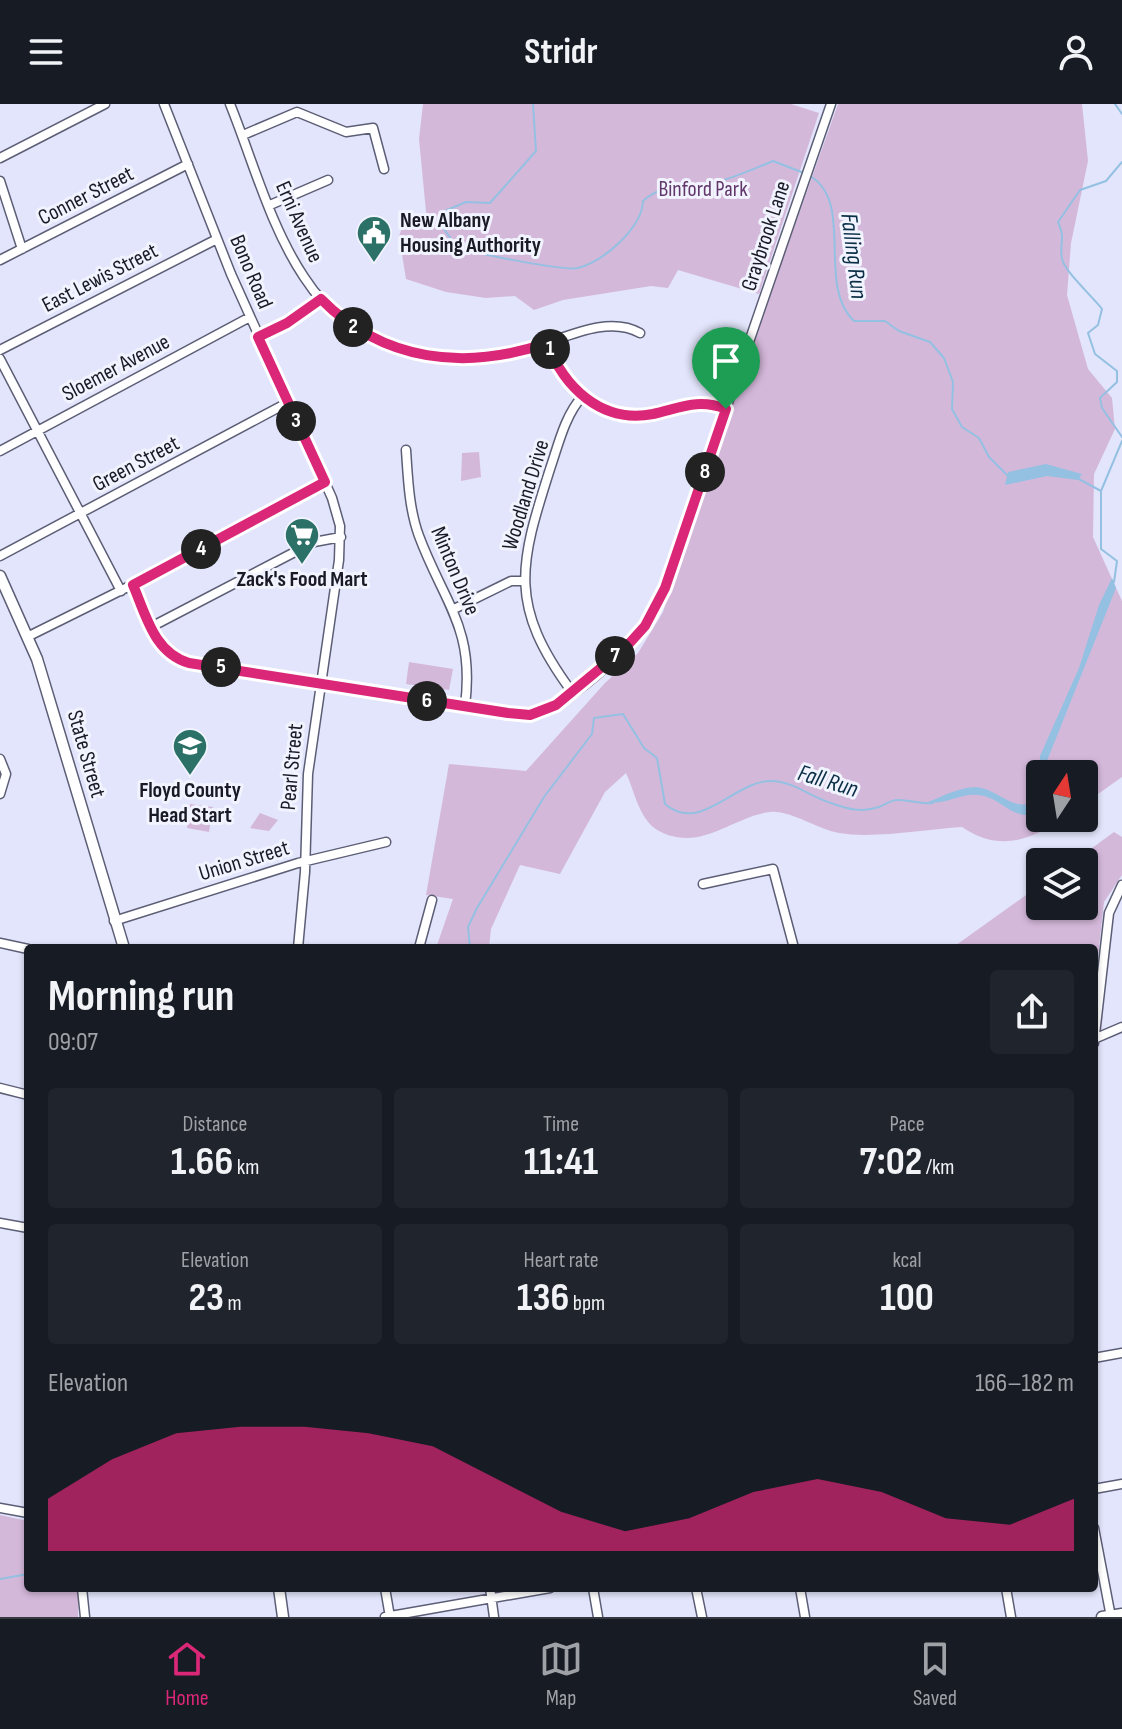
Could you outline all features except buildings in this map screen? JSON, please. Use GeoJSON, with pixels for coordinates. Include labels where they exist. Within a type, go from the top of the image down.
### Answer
{"type":"FeatureCollection","features":[{"type":"Feature","properties":{"kind":"main road","name":"State Street"},"geometry":{"type":"LineString","coordinates":[[0,576],[29,636],[123,944]]}},
{"type":"Feature","properties":{"kind":"main road"},"geometry":{"type":"LineString","coordinates":[[280,1592],[283,1617]]}},
{"type":"Feature","properties":{"kind":"street"},"geometry":{"type":"LineString","coordinates":[[0,158],[105,104]]}},
{"type":"Feature","properties":{"kind":"street","name":"Bono Road"},"geometry":{"type":"LineString","coordinates":[[164,104],[258,337],[325,482],[341,537],[319,684]]}},
{"type":"Feature","properties":{"kind":"street","name":"Erni Avenue"},"geometry":{"type":"LineString","coordinates":[[230,104],[293,259],[321,299],[360,332],[425,356],[481,359],[615,326],[640,333]]}},
{"type":"Feature","properties":{"kind":"street","name":"Graybrook Lane"},"geometry":{"type":"LineString","coordinates":[[133,585],[160,645],[179,660],[530,715],[548,709],[626,647],[653,615],[831,104]]}},
{"type":"Feature","properties":{"kind":"street"},"geometry":{"type":"LineString","coordinates":[[243,135],[297,112],[346,132],[373,128],[384,169]]}},
{"type":"Feature","properties":{"kind":"street","name":"Conner Street"},"geometry":{"type":"LineString","coordinates":[[0,260],[188,164]]}},
{"type":"Feature","properties":{"kind":"street"},"geometry":{"type":"LineString","coordinates":[[270,205],[328,180]]}},
{"type":"Feature","properties":{"kind":"street"},"geometry":{"type":"LineString","coordinates":[[0,181],[22,249]]}},
{"type":"Feature","properties":{"kind":"street","name":"East Lewis Street"},"geometry":{"type":"LineString","coordinates":[[0,350],[217,239]]}},
{"type":"Feature","properties":{"kind":"street"},"geometry":{"type":"LineString","coordinates":[[258,337],[287,323],[321,299]]}},
{"type":"Feature","properties":{"kind":"street","name":"Sloemer Avenue"},"geometry":{"type":"LineString","coordinates":[[0,451],[250,317]]}},
{"type":"Feature","properties":{"kind":"street"},"geometry":{"type":"LineString","coordinates":[[547,343],[562,375],[582,397],[599,407],[635,415],[698,402],[726,409]]}},
{"type":"Feature","properties":{"kind":"street"},"geometry":{"type":"LineString","coordinates":[[0,359],[4,376],[38,431],[121,591]]}},
{"type":"Feature","properties":{"kind":"street","name":"Woodland Drive"},"geometry":{"type":"LineString","coordinates":[[572,692],[536,631],[523,581],[525,556],[542,494],[573,408],[582,397]]}},
{"type":"Feature","properties":{"kind":"street","name":"Green Street"},"geometry":{"type":"LineString","coordinates":[[0,556],[287,403]]}},
{"type":"Feature","properties":{"kind":"street","name":"Minton Drive"},"geometry":{"type":"LineString","coordinates":[[406,450],[418,532],[454,609],[467,652],[465,706]]}},
{"type":"Feature","properties":{"kind":"street"},"geometry":{"type":"LineString","coordinates":[[29,636],[133,585],[325,482]]}},
{"type":"Feature","properties":{"kind":"street"},"geometry":{"type":"LineString","coordinates":[[151,627],[314,542],[330,536],[341,537]]}},
{"type":"Feature","properties":{"kind":"street"},"geometry":{"type":"LineString","coordinates":[[454,609],[511,581],[523,581]]}},
{"type":"Feature","properties":{"kind":"street","name":"Pearl Street"},"geometry":{"type":"LineString","coordinates":[[298,944],[308,774],[319,684]]}},
{"type":"Feature","properties":{"kind":"street"},"geometry":{"type":"LineString","coordinates":[[0,759],[6,774],[0,794]]}},
{"type":"Feature","properties":{"kind":"street","name":"Union Street"},"geometry":{"type":"LineString","coordinates":[[114,921],[305,861],[386,842]]}},
{"type":"Feature","properties":{"kind":"street"},"geometry":{"type":"LineString","coordinates":[[703,884],[773,869],[793,944]]}},
{"type":"Feature","properties":{"kind":"street"},"geometry":{"type":"LineString","coordinates":[[1098,1007],[1109,913],[1122,885]]}},
{"type":"Feature","properties":{"kind":"street"},"geometry":{"type":"LineString","coordinates":[[420,944],[432,900]]}},
{"type":"Feature","properties":{"kind":"street"},"geometry":{"type":"LineString","coordinates":[[0,943],[24,948]]}},
{"type":"Feature","properties":{"kind":"street"},"geometry":{"type":"LineString","coordinates":[[1098,1039],[1122,1027]]}},
{"type":"Feature","properties":{"kind":"street"},"geometry":{"type":"LineString","coordinates":[[0,1088],[24,1094]]}},
{"type":"Feature","properties":{"kind":"street"},"geometry":{"type":"LineString","coordinates":[[0,1223],[24,1227]]}},
{"type":"Feature","properties":{"kind":"street"},"geometry":{"type":"LineString","coordinates":[[1098,1357],[1122,1353]]}},
{"type":"Feature","properties":{"kind":"street"},"geometry":{"type":"LineString","coordinates":[[1098,1488],[1122,1484]]}},
{"type":"Feature","properties":{"kind":"street"},"geometry":{"type":"LineString","coordinates":[[0,1508],[24,1512]]}},
{"type":"Feature","properties":{"kind":"street"},"geometry":{"type":"LineString","coordinates":[[1098,1548],[1112,1616]]}},
{"type":"Feature","properties":{"kind":"street"},"geometry":{"type":"LineString","coordinates":[[82,1592],[85,1617]]}},
{"type":"Feature","properties":{"kind":"street"},"geometry":{"type":"LineString","coordinates":[[385,1592],[388,1617],[526,1592]]}},
{"type":"Feature","properties":{"kind":"street"},"geometry":{"type":"LineString","coordinates":[[490,1592],[494,1617]]}},
{"type":"Feature","properties":{"kind":"street"},"geometry":{"type":"LineString","coordinates":[[594,1592],[598,1617]]}},
{"type":"Feature","properties":{"kind":"street"},"geometry":{"type":"LineString","coordinates":[[697,1592],[702,1617]]}},
{"type":"Feature","properties":{"kind":"street"},"geometry":{"type":"LineString","coordinates":[[801,1592],[805,1617]]}},
{"type":"Feature","properties":{"kind":"street"},"geometry":{"type":"LineString","coordinates":[[1007,1592],[1011,1617]]}},
{"type":"Feature","properties":{"kind":"green space","name":"Binford Park"},"geometry":{"type":"Polygon","coordinates":[[[423,104],[791,104],[819,113],[759,294],[678,270],[668,288],[651,286],[563,300],[534,310],[515,296],[486,298],[446,292],[406,279],[399,236],[402,228],[427,222],[419,139],[423,104]]]}},
{"type":"Feature","properties":{"kind":"green space"},"geometry":{"type":"Polygon","coordinates":[[[838,104],[1082,104],[1088,161],[1071,243],[1067,295],[1088,369],[1112,398],[1115,429],[1094,474],[1093,537],[1122,601],[1122,777],[1098,794],[1098,760],[1026,760],[1026,832],[1040,832],[1026,838],[1002,841],[976,835],[962,827],[853,835],[821,828],[778,812],[756,815],[703,836],[674,837],[659,831],[647,820],[626,773],[605,792],[560,874],[520,865],[491,929],[489,944],[437,944],[453,899],[426,895],[449,764],[526,771],[605,683],[638,653],[663,612],[750,351],[838,104]]]}},
{"type":"Feature","properties":{"kind":"green space"},"geometry":{"type":"Polygon","coordinates":[[[479,452],[481,477],[461,481],[462,453],[479,452]]]}},
{"type":"Feature","properties":{"kind":"green space"},"geometry":{"type":"Polygon","coordinates":[[[409,662],[453,669],[449,690],[406,684],[409,662]]]}},
{"type":"Feature","properties":{"kind":"green space"},"geometry":{"type":"Polygon","coordinates":[[[190,804],[213,807],[209,832],[187,828],[190,804]]]}},
{"type":"Feature","properties":{"kind":"green space"},"geometry":{"type":"Polygon","coordinates":[[[260,813],[278,820],[269,831],[250,828],[260,813]]]}},
{"type":"Feature","properties":{"kind":"green space"},"geometry":{"type":"Polygon","coordinates":[[[1114,832],[1122,837],[1122,875],[1104,902],[1098,956],[1098,944],[958,944],[1026,895],[1026,920],[1098,920],[1098,848],[1092,848],[1114,832]]]}},
{"type":"Feature","properties":{"kind":"green space"},"geometry":{"type":"Polygon","coordinates":[[[0,1515],[24,1520],[24,1592],[78,1592],[78,1617],[0,1617],[0,1515]]]}},
{"type":"Feature","properties":{"kind":"water"},"geometry":{"type":"Polygon","coordinates":[[[1046,464],[1082,474],[1078,480],[1047,476],[1005,485],[1008,472],[1046,464]]]}},
{"type":"Feature","properties":{"kind":"water"},"geometry":{"type":"Polygon","coordinates":[[[1112,578],[1116,588],[1047,760],[1040,760],[1079,668],[1099,605],[1112,578]]]}},
{"type":"Feature","properties":{"kind":"water"},"geometry":{"type":"Polygon","coordinates":[[[976,787],[1024,805],[1026,815],[1016,813],[986,796],[928,802],[958,790],[976,787]]]}},
{"type":"Feature","properties":{"kind":"waterway","name":"Falling Run"},"geometry":{"type":"LineString","coordinates":[[533,104],[536,151],[490,203],[466,202],[447,210],[442,226],[459,247],[520,261],[578,268],[599,258],[620,242],[636,222],[643,201],[661,190],[720,181],[773,161],[804,173]]}},
{"type":"Feature","properties":{"kind":"waterway","name":"Fall Run"},"geometry":{"type":"LineString","coordinates":[[1115,104],[1122,114]]}},
{"type":"Feature","properties":{"kind":"waterway","name":"Fall Run"},"geometry":{"type":"LineString","coordinates":[[1122,162],[1106,181],[1080,190],[1058,222],[1062,233],[1064,264],[1102,309],[1098,325],[1088,333],[1095,354],[1117,371],[1117,382],[1100,398],[1102,408],[1122,437]]}},
{"type":"Feature","properties":{"kind":"waterway","name":"Falling Run"},"geometry":{"type":"LineString","coordinates":[[810,176],[823,188],[831,205],[837,287],[843,306],[854,321],[885,321],[899,331],[930,342],[944,358],[953,382],[952,409],[962,427],[979,438],[989,457],[1008,476]]}},
{"type":"Feature","properties":{"kind":"waterway","name":"Fall Run"},"geometry":{"type":"LineString","coordinates":[[1114,582],[1117,561],[1101,549],[1101,491],[1122,441]]}},
{"type":"Feature","properties":{"kind":"waterway","name":"Falling Run"},"geometry":{"type":"LineString","coordinates":[[1077,478],[1101,491]]}},
{"type":"Feature","properties":{"kind":"waterway","name":"Fall Run"},"geometry":{"type":"LineString","coordinates":[[470,944],[468,927],[477,908],[544,797],[592,734],[594,718],[623,714],[644,748],[657,758],[665,804],[678,812],[705,810],[745,788],[773,781],[855,810],[873,809],[897,800],[933,803]]}},
{"type":"Feature","properties":{"kind":"waterway","name":"Fall Run"},"geometry":{"type":"LineString","coordinates":[[0,1579],[24,1575]]}},
{"type":"Feature","properties":{"kind":"place","name":"New Albany Housing Authority"},"geometry":{"type":"Point","coordinates":[374,264]}},
{"type":"Feature","properties":{"kind":"place","name":"Zack's Food Mart"},"geometry":{"type":"Point","coordinates":[302,566]}},
{"type":"Feature","properties":{"kind":"place","name":"Floyd County Head Start"},"geometry":{"type":"Point","coordinates":[190,777]}},
{"type":"Feature","properties":{"kind":"route"},"geometry":{"type":"LineString","coordinates":[[321,299],[360,332],[403,351],[425,356],[481,359],[547,343],[573,390],[599,407],[621,413],[654,413],[692,402],[726,409],[653,615],[626,647],[556,705],[539,713],[508,713],[179,660],[160,645],[133,585],[325,482],[258,337],[287,323],[321,299]]}}]}
